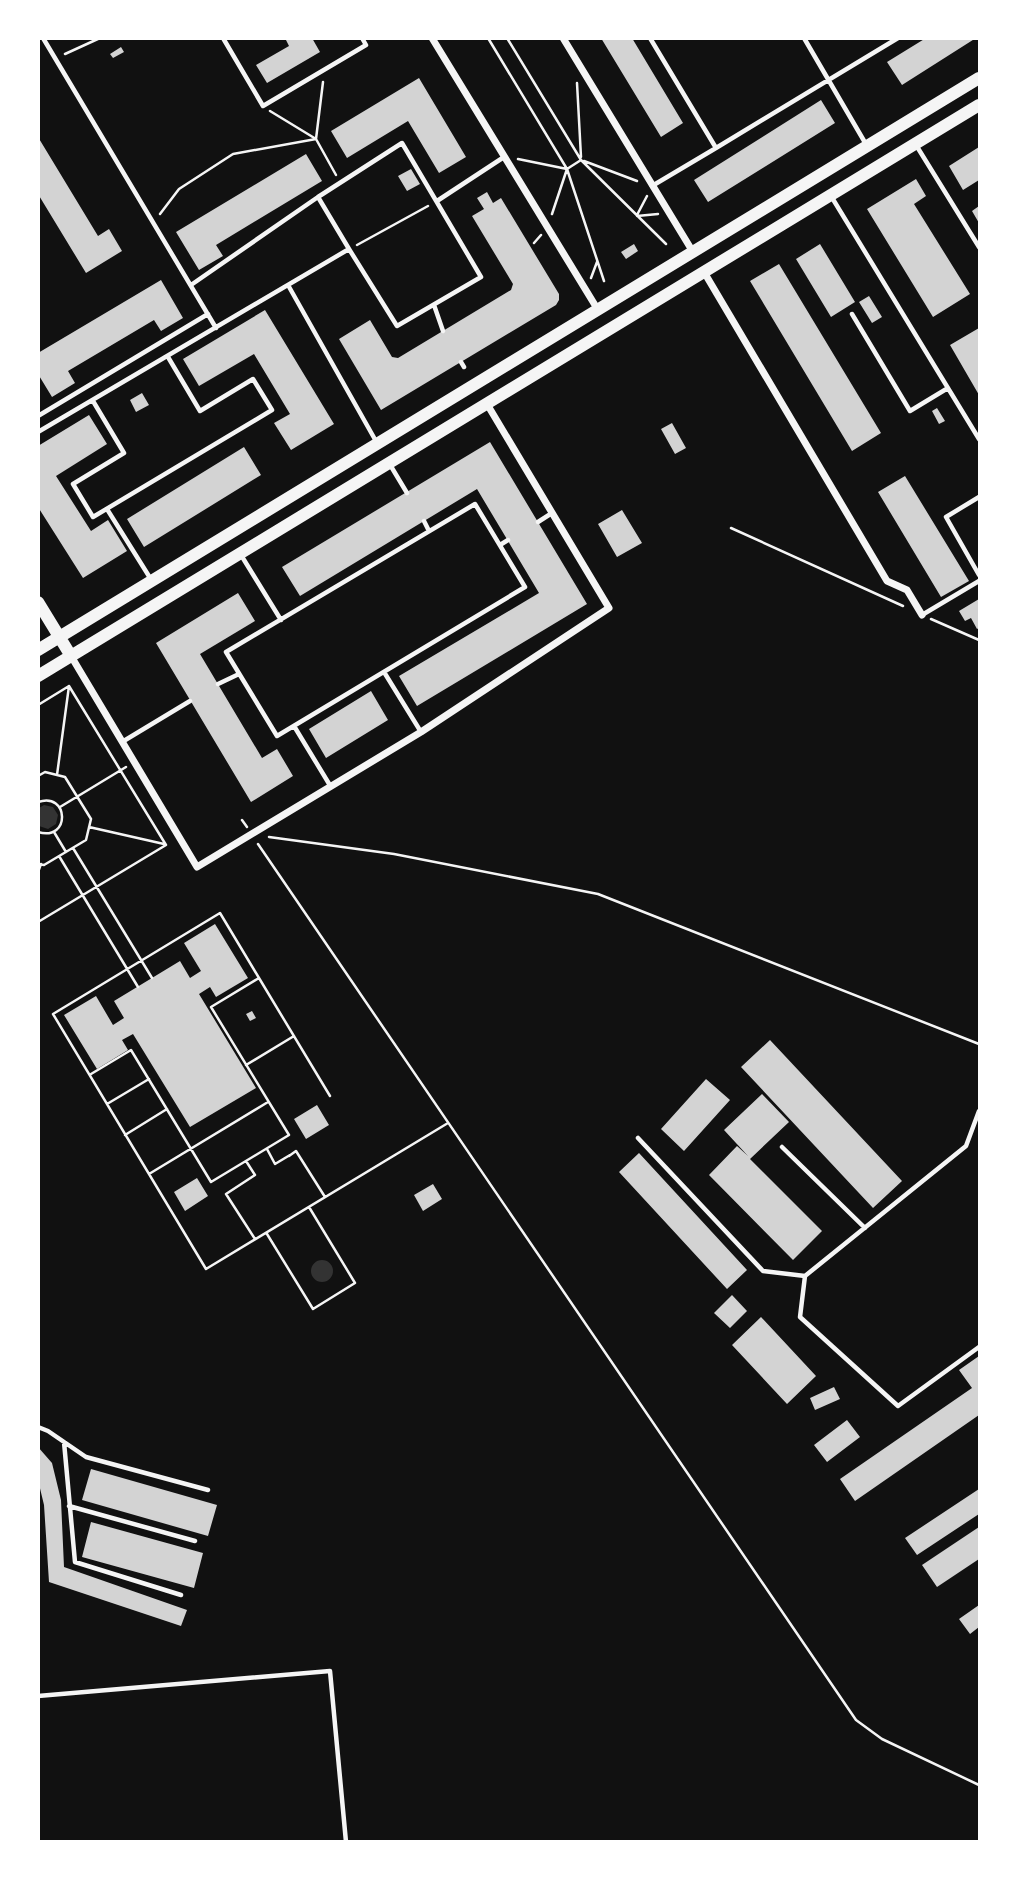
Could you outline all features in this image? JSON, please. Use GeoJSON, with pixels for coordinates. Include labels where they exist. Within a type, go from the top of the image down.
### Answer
{"type":"FeatureCollection","features":[{"type":"Feature","properties":{"kind":"main road"},"geometry":{"type":"LineString","coordinates":[[38,650],[979,78]]}},
{"type":"Feature","properties":{"kind":"main road"},"geometry":{"type":"LineString","coordinates":[[38,676],[979,105]]}},
{"type":"Feature","properties":{"kind":"main road"},"geometry":{"type":"LineString","coordinates":[[693,253],[704,272]]}},
{"type":"Feature","properties":{"kind":"main road"},"geometry":{"type":"LineString","coordinates":[[38,602],[71,656]]}},
{"type":"Feature","properties":{"kind":"street"},"geometry":{"type":"LineString","coordinates":[[432,38],[598,310]]}},
{"type":"Feature","properties":{"kind":"street"},"geometry":{"type":"LineString","coordinates":[[563,38],[693,253]]}},
{"type":"Feature","properties":{"kind":"street"},"geometry":{"type":"LineString","coordinates":[[704,272],[887,581],[907,590],[922,615]]}},
{"type":"Feature","properties":{"kind":"street"},"geometry":{"type":"LineString","coordinates":[[71,656],[197,867],[331,788],[421,733],[609,608],[486,404]]}},
{"type":"Feature","properties":{"kind":"lane"},"geometry":{"type":"LineString","coordinates":[[43,38],[216,328]]}},
{"type":"Feature","properties":{"kind":"lane"},"geometry":{"type":"LineString","coordinates":[[223,38],[263,106],[366,45],[362,38]]}},
{"type":"Feature","properties":{"kind":"lane"},"geometry":{"type":"LineString","coordinates":[[650,38],[716,148]]}},
{"type":"Feature","properties":{"kind":"lane"},"geometry":{"type":"LineString","coordinates":[[804,38],[867,146]]}},
{"type":"Feature","properties":{"kind":"lane"},"geometry":{"type":"LineString","coordinates":[[652,186],[898,38]]}},
{"type":"Feature","properties":{"kind":"lane"},"geometry":{"type":"LineString","coordinates":[[191,285],[318,197],[402,143],[481,277],[397,326],[318,197]]}},
{"type":"Feature","properties":{"kind":"lane"},"geometry":{"type":"LineString","coordinates":[[916,144],[979,247]]}},
{"type":"Feature","properties":{"kind":"lane"},"geometry":{"type":"LineString","coordinates":[[437,201],[504,157]]}},
{"type":"Feature","properties":{"kind":"lane"},"geometry":{"type":"LineString","coordinates":[[831,196],[979,439]]}},
{"type":"Feature","properties":{"kind":"lane"},"geometry":{"type":"LineString","coordinates":[[39,433],[349,249]]}},
{"type":"Feature","properties":{"kind":"lane"},"geometry":{"type":"LineString","coordinates":[[288,285],[378,444]]}},
{"type":"Feature","properties":{"kind":"lane"},"geometry":{"type":"LineString","coordinates":[[434,304],[443,331]]}},
{"type":"Feature","properties":{"kind":"lane"},"geometry":{"type":"LineString","coordinates":[[38,416],[208,314]]}},
{"type":"Feature","properties":{"kind":"lane"},"geometry":{"type":"LineString","coordinates":[[852,314],[910,411],[948,388]]}},
{"type":"Feature","properties":{"kind":"lane"},"geometry":{"type":"LineString","coordinates":[[93,401],[124,453],[73,484],[93,517],[272,410],[253,379],[200,411],[168,357]]}},
{"type":"Feature","properties":{"kind":"lane"},"geometry":{"type":"LineString","coordinates":[[389,463],[407,493]]}},
{"type":"Feature","properties":{"kind":"lane"},"geometry":{"type":"LineString","coordinates":[[979,497],[946,517],[979,575]]}},
{"type":"Feature","properties":{"kind":"lane"},"geometry":{"type":"LineString","coordinates":[[475,504],[525,587],[277,736],[226,652],[429,531],[475,504]]}},
{"type":"Feature","properties":{"kind":"lane"},"geometry":{"type":"LineString","coordinates":[[107,509],[152,581]]}},
{"type":"Feature","properties":{"kind":"lane"},"geometry":{"type":"LineString","coordinates":[[538,522],[552,513]]}},
{"type":"Feature","properties":{"kind":"lane"},"geometry":{"type":"LineString","coordinates":[[424,522],[429,531]]}},
{"type":"Feature","properties":{"kind":"lane"},"geometry":{"type":"LineString","coordinates":[[500,545],[508,540]]}},
{"type":"Feature","properties":{"kind":"lane"},"geometry":{"type":"LineString","coordinates":[[240,554],[281,620]]}},
{"type":"Feature","properties":{"kind":"lane"},"geometry":{"type":"LineString","coordinates":[[922,615],[979,581]]}},
{"type":"Feature","properties":{"kind":"lane"},"geometry":{"type":"LineString","coordinates":[[384,672],[421,733]]}},
{"type":"Feature","properties":{"kind":"lane"},"geometry":{"type":"LineString","coordinates":[[218,684],[239,674]]}},
{"type":"Feature","properties":{"kind":"lane"},"geometry":{"type":"LineString","coordinates":[[122,742],[190,701]]}},
{"type":"Feature","properties":{"kind":"lane"},"geometry":{"type":"LineString","coordinates":[[294,726],[331,788]]}},
{"type":"Feature","properties":{"kind":"lane"},"geometry":{"type":"LineString","coordinates":[[979,1112],[966,1146],[806,1276],[800,1317],[898,1406],[979,1348]]}},
{"type":"Feature","properties":{"kind":"lane"},"geometry":{"type":"LineString","coordinates":[[638,1139],[763,1271],[806,1276]]}},
{"type":"Feature","properties":{"kind":"lane"},"geometry":{"type":"LineString","coordinates":[[782,1147],[865,1228]]}},
{"type":"Feature","properties":{"kind":"lane"},"geometry":{"type":"LineString","coordinates":[[38,1427],[86,1457],[208,1490]]}},
{"type":"Feature","properties":{"kind":"lane"},"geometry":{"type":"LineString","coordinates":[[64,1442],[75,1562],[181,1595]]}},
{"type":"Feature","properties":{"kind":"lane"},"geometry":{"type":"LineString","coordinates":[[69,1506],[195,1541]]}},
{"type":"Feature","properties":{"kind":"lane"},"geometry":{"type":"LineString","coordinates":[[38,1696],[330,1671],[346,1842]]}},
{"type":"Feature","properties":{"kind":"path"},"geometry":{"type":"LineString","coordinates":[[55,58],[100,38]]}},
{"type":"Feature","properties":{"kind":"path"},"geometry":{"type":"LineString","coordinates":[[488,38],[567,169],[604,281]]}},
{"type":"Feature","properties":{"kind":"path"},"geometry":{"type":"LineString","coordinates":[[507,38],[581,160],[666,244]]}},
{"type":"Feature","properties":{"kind":"path"},"geometry":{"type":"LineString","coordinates":[[575,59],[581,160]]}},
{"type":"Feature","properties":{"kind":"path"},"geometry":{"type":"LineString","coordinates":[[316,139],[324,70]]}},
{"type":"Feature","properties":{"kind":"path"},"geometry":{"type":"LineString","coordinates":[[263,106],[316,139],[339,181]]}},
{"type":"Feature","properties":{"kind":"path"},"geometry":{"type":"LineString","coordinates":[[153,223],[179,189],[233,154],[316,139]]}},
{"type":"Feature","properties":{"kind":"path"},"geometry":{"type":"LineString","coordinates":[[504,157],[567,169]]}},
{"type":"Feature","properties":{"kind":"path"},"geometry":{"type":"LineString","coordinates":[[547,227],[567,169],[581,160]]}},
{"type":"Feature","properties":{"kind":"path"},"geometry":{"type":"LineString","coordinates":[[581,160],[652,186],[637,216]]}},
{"type":"Feature","properties":{"kind":"path"},"geometry":{"type":"LineString","coordinates":[[349,249],[437,201]]}},
{"type":"Feature","properties":{"kind":"path"},"geometry":{"type":"LineString","coordinates":[[637,216],[669,213]]}},
{"type":"Feature","properties":{"kind":"path"},"geometry":{"type":"LineString","coordinates":[[731,528],[979,640]]}},
{"type":"Feature","properties":{"kind":"path"},"geometry":{"type":"LineString","coordinates":[[38,705],[69,686]]}},
{"type":"Feature","properties":{"kind":"path"},"geometry":{"type":"LineString","coordinates":[[69,686],[166,845]]}},
{"type":"Feature","properties":{"kind":"path"},"geometry":{"type":"LineString","coordinates":[[57,775],[69,686]]}},
{"type":"Feature","properties":{"kind":"path"},"geometry":{"type":"LineString","coordinates":[[60,807],[134,762]]}},
{"type":"Feature","properties":{"kind":"path"},"geometry":{"type":"LineString","coordinates":[[38,776],[45,772],[65,777],[91,819],[86,840],[44,865],[40,864],[38,872]]}},
{"type":"Feature","properties":{"kind":"path"},"geometry":{"type":"LineString","coordinates":[[38,802],[53,802],[60,807],[63,816],[61,826],[54,832],[38,832]]}},
{"type":"Feature","properties":{"kind":"path"},"geometry":{"type":"LineString","coordinates":[[243,820],[856,1720],[883,1739],[979,1785]]}},
{"type":"Feature","properties":{"kind":"path"},"geometry":{"type":"LineString","coordinates":[[89,827],[166,845]]}},
{"type":"Feature","properties":{"kind":"path"},"geometry":{"type":"LineString","coordinates":[[54,832],[66,852]]}},
{"type":"Feature","properties":{"kind":"path"},"geometry":{"type":"LineString","coordinates":[[252,835],[394,854],[598,894],[979,1044]]}},
{"type":"Feature","properties":{"kind":"path"},"geometry":{"type":"LineString","coordinates":[[38,922],[166,845]]}},
{"type":"Feature","properties":{"kind":"path"},"geometry":{"type":"LineString","coordinates":[[73,848],[152,978]]}},
{"type":"Feature","properties":{"kind":"path"},"geometry":{"type":"LineString","coordinates":[[59,856],[138,987]]}},
{"type":"Feature","properties":{"kind":"path"},"geometry":{"type":"LineString","coordinates":[[330,1096],[220,913],[53,1014],[206,1269],[448,1123]]}},
{"type":"Feature","properties":{"kind":"path"},"geometry":{"type":"LineString","coordinates":[[89,1075],[131,1050],[211,1182],[289,1135],[211,1007],[259,978]]}},
{"type":"Feature","properties":{"kind":"path"},"geometry":{"type":"LineString","coordinates":[[246,1065],[294,1036]]}},
{"type":"Feature","properties":{"kind":"path"},"geometry":{"type":"LineString","coordinates":[[107,1104],[149,1079]]}},
{"type":"Feature","properties":{"kind":"path"},"geometry":{"type":"LineString","coordinates":[[149,1174],[268,1102]]}},
{"type":"Feature","properties":{"kind":"path"},"geometry":{"type":"LineString","coordinates":[[125,1135],[167,1110]]}},
{"type":"Feature","properties":{"kind":"path"},"geometry":{"type":"LineString","coordinates":[[267,1149],[275,1164],[296,1151],[325,1197]]}},
{"type":"Feature","properties":{"kind":"path"},"geometry":{"type":"LineString","coordinates":[[246,1161],[255,1175],[226,1194],[255,1239]]}},
{"type":"Feature","properties":{"kind":"path"},"geometry":{"type":"LineString","coordinates":[[266,1233],[313,1309],[355,1283],[309,1207]]}},
{"type":"Feature","properties":{"kind":"shaded area"},"geometry":{"type":"Polygon","coordinates":[[[44,805],[53,807],[58,815],[56,824],[48,829],[39,826],[39,808],[44,805]]]}},
{"type":"Feature","properties":{"kind":"shaded area"},"geometry":{"type":"Polygon","coordinates":[[[318,1260],[326,1260],[333,1267],[333,1275],[326,1282],[318,1282],[311,1275],[311,1267],[318,1260]]]}},
{"type":"Feature","properties":{"kind":"building"},"geometry":{"type":"Polygon","coordinates":[[[285,38],[312,38],[320,52],[267,83],[256,65],[289,46],[285,38]]]}},
{"type":"Feature","properties":{"kind":"building"},"geometry":{"type":"Polygon","coordinates":[[[601,38],[632,38],[683,123],[661,137],[601,38]]]}},
{"type":"Feature","properties":{"kind":"building"},"geometry":{"type":"Polygon","coordinates":[[[926,38],[976,38],[902,85],[887,62],[926,38]]]}},
{"type":"Feature","properties":{"kind":"building"},"geometry":{"type":"Polygon","coordinates":[[[121,47],[124,52],[113,58],[110,54],[121,47]]]}},
{"type":"Feature","properties":{"kind":"building"},"geometry":{"type":"Polygon","coordinates":[[[419,78],[466,157],[439,173],[408,121],[347,158],[331,131],[419,78]]]}},
{"type":"Feature","properties":{"kind":"building"},"geometry":{"type":"Polygon","coordinates":[[[821,100],[835,123],[708,202],[694,180],[821,100]]]}},
{"type":"Feature","properties":{"kind":"building"},"geometry":{"type":"Polygon","coordinates":[[[38,137],[98,236],[109,229],[122,251],[86,273],[38,194],[38,137]]]}},
{"type":"Feature","properties":{"kind":"building"},"geometry":{"type":"Polygon","coordinates":[[[979,147],[979,180],[963,190],[949,166],[979,147]]]}},
{"type":"Feature","properties":{"kind":"building"},"geometry":{"type":"Polygon","coordinates":[[[306,154],[322,181],[216,245],[223,256],[199,270],[176,232],[306,154]]]}},
{"type":"Feature","properties":{"kind":"building"},"geometry":{"type":"Polygon","coordinates":[[[411,169],[420,184],[407,191],[398,176],[411,169]]]}},
{"type":"Feature","properties":{"kind":"building"},"geometry":{"type":"Polygon","coordinates":[[[916,179],[926,196],[914,204],[970,294],[933,317],[867,209],[916,179]]]}},
{"type":"Feature","properties":{"kind":"building"},"geometry":{"type":"Polygon","coordinates":[[[487,192],[493,203],[501,198],[559,294],[559,300],[556,305],[381,410],[339,339],[370,320],[392,357],[398,358],[511,290],[513,284],[472,216],[484,209],[477,198],[487,192]]]}},
{"type":"Feature","properties":{"kind":"building"},"geometry":{"type":"Polygon","coordinates":[[[979,206],[979,223],[972,211],[979,206]]]}},
{"type":"Feature","properties":{"kind":"building"},"geometry":{"type":"Polygon","coordinates":[[[634,244],[638,251],[626,259],[621,252],[634,244]]]}},
{"type":"Feature","properties":{"kind":"building"},"geometry":{"type":"Polygon","coordinates":[[[820,244],[855,302],[831,317],[796,259],[820,244]]]}},
{"type":"Feature","properties":{"kind":"building"},"geometry":{"type":"Polygon","coordinates":[[[779,264],[881,433],[852,451],[750,281],[779,264]]]}},
{"type":"Feature","properties":{"kind":"building"},"geometry":{"type":"Polygon","coordinates":[[[161,280],[183,318],[161,331],[154,320],[68,371],[75,383],[52,397],[38,374],[38,353],[161,280]]]}},
{"type":"Feature","properties":{"kind":"building"},"geometry":{"type":"Polygon","coordinates":[[[869,296],[882,317],[872,323],[859,302],[869,296]]]}},
{"type":"Feature","properties":{"kind":"building"},"geometry":{"type":"Polygon","coordinates":[[[265,310],[334,424],[291,450],[274,423],[290,414],[254,354],[199,386],[183,359],[265,310]]]}},
{"type":"Feature","properties":{"kind":"building"},"geometry":{"type":"Polygon","coordinates":[[[979,328],[979,395],[950,345],[979,328]]]}},
{"type":"Feature","properties":{"kind":"building"},"geometry":{"type":"Polygon","coordinates":[[[142,393],[149,405],[136,412],[130,400],[142,393]]]}},
{"type":"Feature","properties":{"kind":"building"},"geometry":{"type":"Polygon","coordinates":[[[937,408],[945,421],[939,424],[932,411],[937,408]]]}},
{"type":"Feature","properties":{"kind":"building"},"geometry":{"type":"Polygon","coordinates":[[[89,415],[107,444],[56,476],[91,531],[108,520],[127,551],[83,578],[38,507],[38,446],[89,415]]]}},
{"type":"Feature","properties":{"kind":"building"},"geometry":{"type":"Polygon","coordinates":[[[672,423],[686,448],[675,454],[661,429],[672,423]]]}},
{"type":"Feature","properties":{"kind":"building"},"geometry":{"type":"Polygon","coordinates":[[[490,442],[587,604],[417,706],[399,676],[539,593],[477,489],[300,596],[282,567],[490,442]]]}},
{"type":"Feature","properties":{"kind":"building"},"geometry":{"type":"Polygon","coordinates":[[[244,447],[261,475],[144,547],[127,519],[244,447]]]}},
{"type":"Feature","properties":{"kind":"building"},"geometry":{"type":"Polygon","coordinates":[[[905,476],[969,581],[941,597],[878,492],[905,476]]]}},
{"type":"Feature","properties":{"kind":"building"},"geometry":{"type":"Polygon","coordinates":[[[622,510],[642,543],[617,557],[598,524],[622,510]]]}},
{"type":"Feature","properties":{"kind":"building"},"geometry":{"type":"Polygon","coordinates":[[[238,593],[255,621],[200,654],[262,758],[277,749],[293,776],[251,802],[156,643],[238,593]]]}},
{"type":"Feature","properties":{"kind":"building"},"geometry":{"type":"Polygon","coordinates":[[[979,599],[977,629],[971,618],[965,621],[959,611],[979,599]]]}},
{"type":"Feature","properties":{"kind":"building"},"geometry":{"type":"Polygon","coordinates":[[[371,691],[388,720],[326,758],[309,729],[371,691]]]}},
{"type":"Feature","properties":{"kind":"building"},"geometry":{"type":"Polygon","coordinates":[[[215,924],[248,978],[216,997],[210,987],[199,994],[256,1088],[190,1127],[133,1034],[122,1040],[128,1050],[97,1069],[64,1015],[96,996],[113,1025],[124,1018],[114,1001],[180,961],[190,978],[201,971],[184,943],[215,924]]]}},
{"type":"Feature","properties":{"kind":"building"},"geometry":{"type":"Polygon","coordinates":[[[252,1011],[256,1018],[250,1021],[246,1014],[252,1011]]]}},
{"type":"Feature","properties":{"kind":"building"},"geometry":{"type":"Polygon","coordinates":[[[770,1040],[902,1181],[873,1208],[741,1067],[770,1040]]]}},
{"type":"Feature","properties":{"kind":"building"},"geometry":{"type":"Polygon","coordinates":[[[706,1079],[730,1100],[684,1151],[661,1129],[706,1079]]]}},
{"type":"Feature","properties":{"kind":"building"},"geometry":{"type":"Polygon","coordinates":[[[762,1094],[789,1122],[750,1159],[822,1231],[793,1260],[709,1175],[737,1146],[748,1156],[724,1130],[762,1094]]]}},
{"type":"Feature","properties":{"kind":"building"},"geometry":{"type":"Polygon","coordinates":[[[317,1105],[329,1125],[306,1139],[294,1119],[317,1105]]]}},
{"type":"Feature","properties":{"kind":"building"},"geometry":{"type":"Polygon","coordinates":[[[639,1153],[747,1270],[727,1289],[619,1172],[639,1153]]]}},
{"type":"Feature","properties":{"kind":"building"},"geometry":{"type":"Polygon","coordinates":[[[197,1178],[208,1196],[185,1211],[174,1192],[197,1178]]]}},
{"type":"Feature","properties":{"kind":"building"},"geometry":{"type":"Polygon","coordinates":[[[433,1184],[442,1199],[423,1211],[414,1195],[433,1184]]]}},
{"type":"Feature","properties":{"kind":"building"},"geometry":{"type":"Polygon","coordinates":[[[732,1295],[747,1311],[730,1328],[714,1313],[732,1295]]]}},
{"type":"Feature","properties":{"kind":"building"},"geometry":{"type":"Polygon","coordinates":[[[761,1317],[816,1376],[787,1404],[732,1345],[761,1317]]]}},
{"type":"Feature","properties":{"kind":"building"},"geometry":{"type":"Polygon","coordinates":[[[979,1356],[979,1415],[855,1501],[840,1479],[972,1388],[959,1370],[979,1356]]]}},
{"type":"Feature","properties":{"kind":"building"},"geometry":{"type":"Polygon","coordinates":[[[834,1387],[840,1399],[815,1410],[810,1398],[834,1387]]]}},
{"type":"Feature","properties":{"kind":"building"},"geometry":{"type":"Polygon","coordinates":[[[847,1420],[860,1437],[827,1462],[814,1445],[847,1420]]]}},
{"type":"Feature","properties":{"kind":"building"},"geometry":{"type":"Polygon","coordinates":[[[38,1447],[52,1463],[61,1500],[64,1567],[187,1610],[181,1626],[49,1582],[44,1505],[38,1480],[38,1447]]]}},
{"type":"Feature","properties":{"kind":"building"},"geometry":{"type":"Polygon","coordinates":[[[91,1469],[217,1505],[208,1536],[82,1500],[91,1469]]]}},
{"type":"Feature","properties":{"kind":"building"},"geometry":{"type":"Polygon","coordinates":[[[979,1489],[979,1514],[917,1555],[905,1538],[979,1489]]]}},
{"type":"Feature","properties":{"kind":"building"},"geometry":{"type":"Polygon","coordinates":[[[91,1522],[203,1553],[194,1588],[82,1557],[91,1522]]]}},
{"type":"Feature","properties":{"kind":"building"},"geometry":{"type":"Polygon","coordinates":[[[979,1527],[979,1559],[937,1587],[922,1565],[979,1527]]]}},
{"type":"Feature","properties":{"kind":"building"},"geometry":{"type":"Polygon","coordinates":[[[979,1605],[979,1627],[970,1634],[959,1619],[979,1605]]]}}]}
